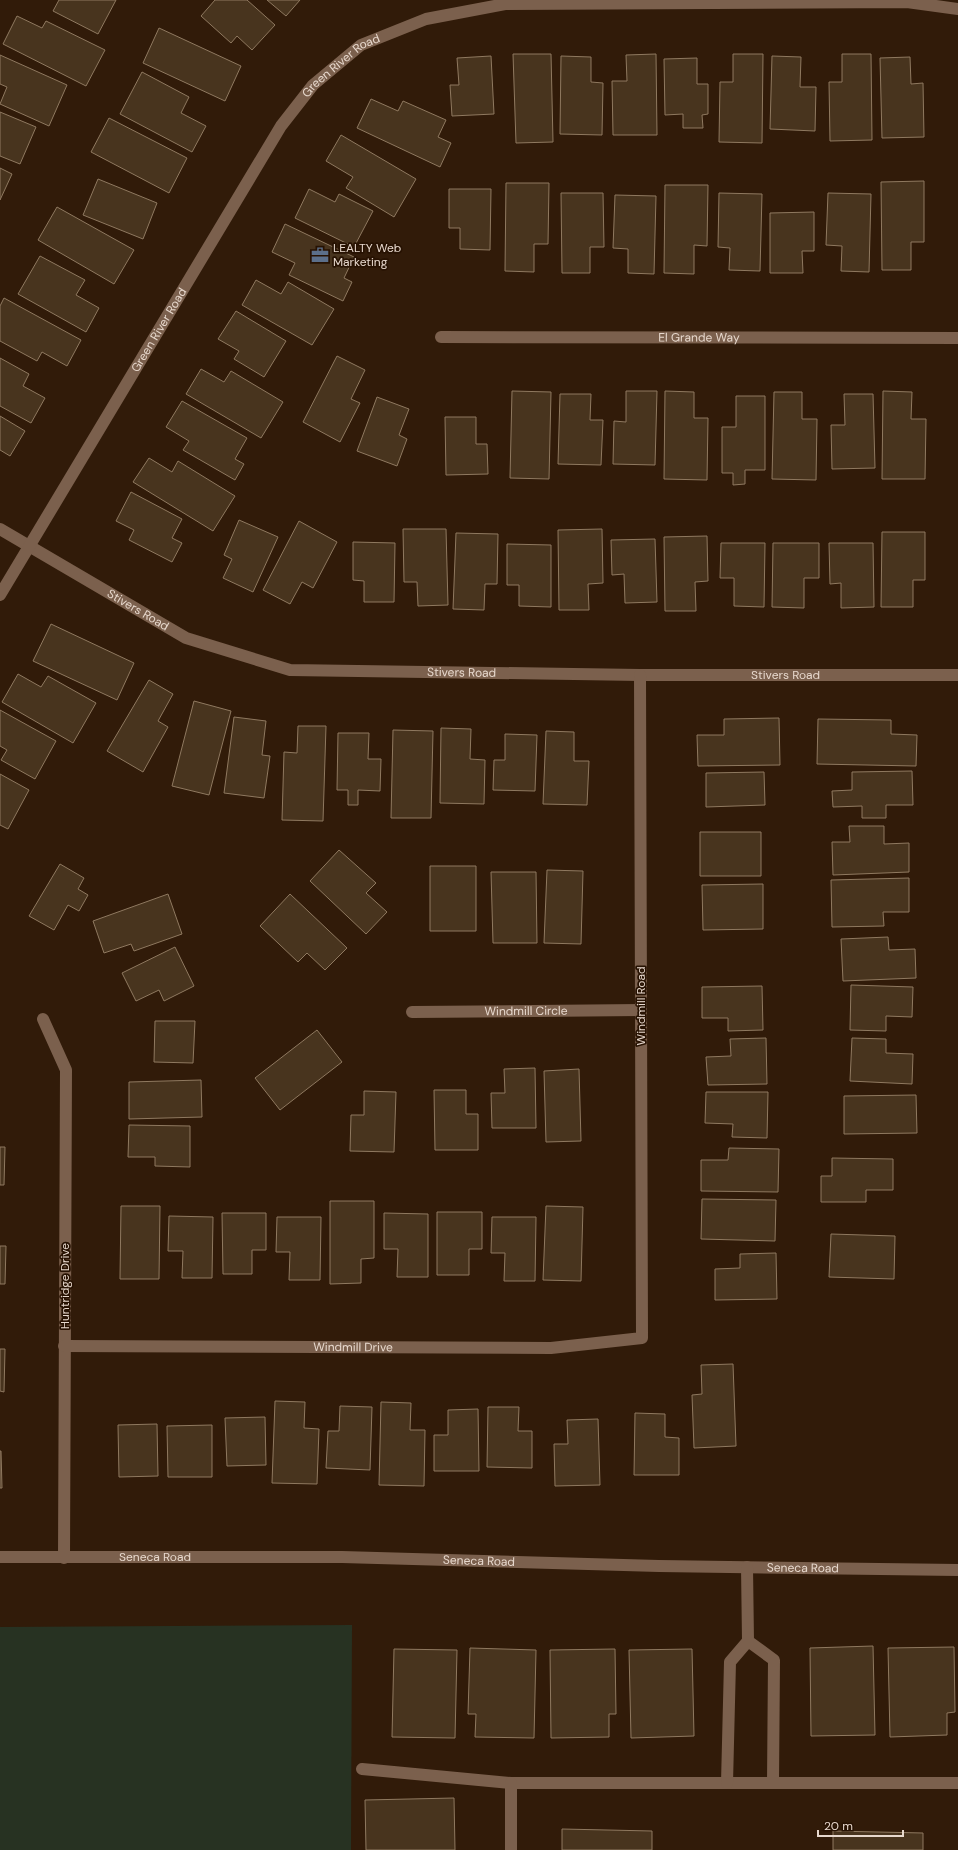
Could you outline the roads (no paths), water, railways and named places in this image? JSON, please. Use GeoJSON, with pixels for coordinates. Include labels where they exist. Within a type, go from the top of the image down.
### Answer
{"type":"FeatureCollection","features":[{"type":"Feature","properties":{"kind":"street","name":"Green River Road"},"geometry":{"type":"LineString","coordinates":[[0,595],[281,126],[313,85],[360,45],[426,19],[505,4],[908,2],[958,9]]}},
{"type":"Feature","properties":{"kind":"street","name":"El Grande Way"},"geometry":{"type":"LineString","coordinates":[[440,337],[958,338]]}},
{"type":"Feature","properties":{"kind":"street","name":"Stivers Road"},"geometry":{"type":"LineString","coordinates":[[0,529],[186,638],[290,670],[640,675],[958,675]]}},
{"type":"Feature","properties":{"kind":"street","name":"Windmill Road"},"geometry":{"type":"LineString","coordinates":[[640,675],[642,1338]]}},
{"type":"Feature","properties":{"kind":"street","name":"Windmill Circle"},"geometry":{"type":"LineString","coordinates":[[412,1012],[641,1010]]}},
{"type":"Feature","properties":{"kind":"street","name":"Huntridge Drive"},"geometry":{"type":"LineString","coordinates":[[43,1019],[66,1070],[64,1558]]}},
{"type":"Feature","properties":{"kind":"street","name":"Windmill Drive"},"geometry":{"type":"LineString","coordinates":[[64,1346],[551,1348],[642,1338]]}},
{"type":"Feature","properties":{"kind":"street","name":"Seneca Road"},"geometry":{"type":"LineString","coordinates":[[0,1557],[342,1557],[747,1567],[958,1570]]}},
{"type":"Feature","properties":{"kind":"street"},"geometry":{"type":"LineString","coordinates":[[727,1783],[730,1662],[748,1641],[747,1567]]}},
{"type":"Feature","properties":{"kind":"street"},"geometry":{"type":"LineString","coordinates":[[748,1641],[774,1660],[773,1783]]}},
{"type":"Feature","properties":{"kind":"street"},"geometry":{"type":"LineString","coordinates":[[362,1769],[511,1783],[958,1783]]}},
{"type":"Feature","properties":{"kind":"street"},"geometry":{"type":"LineString","coordinates":[[511,1783],[511,1850]]}},
{"type":"Feature","properties":{"kind":"place","name":"LEALTY Web Marketing"},"geometry":{"type":"Point","coordinates":[320,255]}}]}
